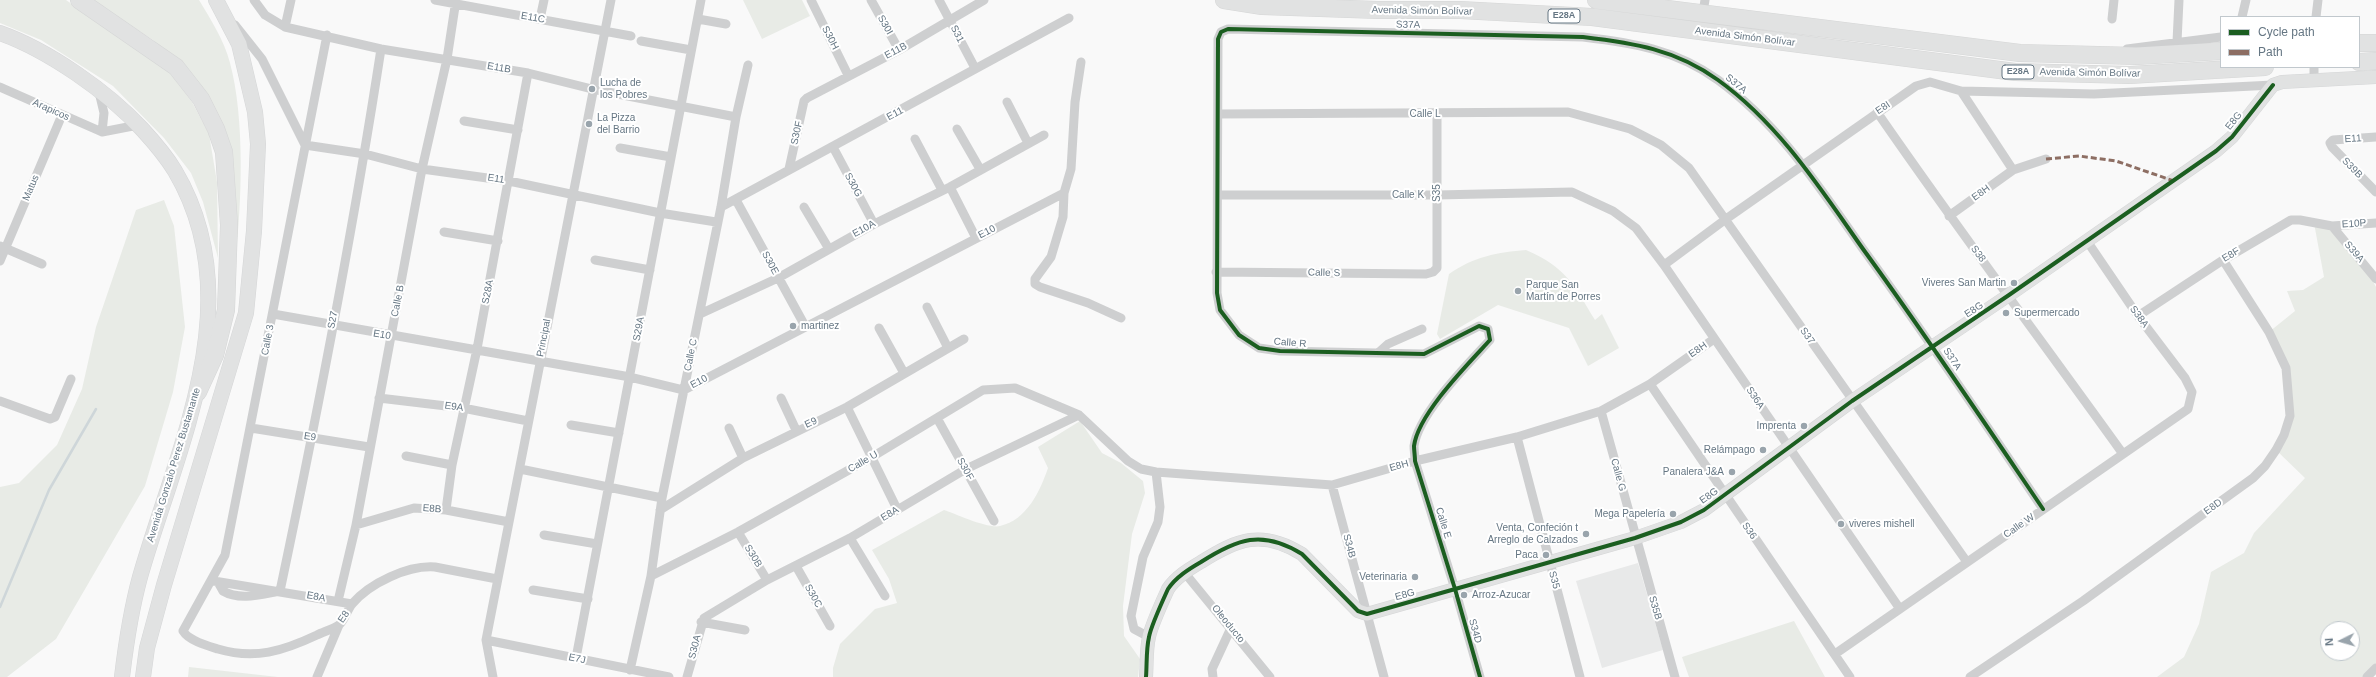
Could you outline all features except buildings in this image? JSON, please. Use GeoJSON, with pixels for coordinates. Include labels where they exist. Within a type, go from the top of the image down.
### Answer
{"type":"FeatureCollection","features":[{"type":"Feature","properties":{"kind":"highway"},"geometry":{"type":"LineString","coordinates":[[79,0],[176,67],[201,98],[216,129],[224,152],[228,226],[226,310],[215,355],[198,392]]}},
{"type":"Feature","properties":{"kind":"highway","name":"Avenida Simón Bolívar"},"geometry":{"type":"LineString","coordinates":[[1224,0],[1262,6],[1378,10],[1460,10],[1592,17],[2015,72],[2133,75],[2248,68]]}},
{"type":"Feature","properties":{"kind":"highway","name":"Avenida Simón Bolívar"},"geometry":{"type":"LineString","coordinates":[[1596,0],[1704,6],[1936,44],[2020,53],[2137,56],[2220,51]]}},
{"type":"Feature","properties":{"kind":"highway"},"geometry":{"type":"LineString","coordinates":[[2360,44],[2376,43]]}},
{"type":"Feature","properties":{"kind":"highway"},"geometry":{"type":"LineString","coordinates":[[1901,56],[1899,50],[1904,44],[1936,44]]}},
{"type":"Feature","properties":{"kind":"highway"},"geometry":{"type":"LineString","coordinates":[[2360,62],[2376,61]]}},
{"type":"Feature","properties":{"kind":"main road"},"geometry":{"type":"LineString","coordinates":[[143,677],[146,648],[247,306],[254,231],[257,138],[255,112],[241,50],[219,5]]}},
{"type":"Feature","properties":{"kind":"main road","name":"Avenida Gonzalo Perez Bustamante"},"geometry":{"type":"LineString","coordinates":[[0,33],[22,41],[97,88],[121,106],[138,124],[174,169],[200,227],[207,261],[209,294],[198,392],[140,578],[128,631],[122,677]]}},
{"type":"Feature","properties":{"kind":"main road"},"geometry":{"type":"LineString","coordinates":[[140,578],[164,585]]}},
{"type":"Feature","properties":{"kind":"street","name":"E11B"},"geometry":{"type":"LineString","coordinates":[[254,0],[265,15],[286,27],[327,35],[381,49],[528,73],[592,88],[736,117]]}},
{"type":"Feature","properties":{"kind":"street"},"geometry":{"type":"LineString","coordinates":[[286,27],[291,0]]}},
{"type":"Feature","properties":{"kind":"street","name":"E11C"},"geometry":{"type":"LineString","coordinates":[[436,0],[455,2],[630,36]]}},
{"type":"Feature","properties":{"kind":"street"},"geometry":{"type":"LineString","coordinates":[[540,19],[544,0]]}},
{"type":"Feature","properties":{"kind":"street","name":"Principal"},"geometry":{"type":"LineString","coordinates":[[493,677],[486,640],[610,0]]}},
{"type":"Feature","properties":{"kind":"street","name":"S29A"},"geometry":{"type":"LineString","coordinates":[[576,658],[610,487],[701,0]]}},
{"type":"Feature","properties":{"kind":"street","name":"S30H"},"geometry":{"type":"LineString","coordinates":[[811,0],[848,75]]}},
{"type":"Feature","properties":{"kind":"street","name":"S30I"},"geometry":{"type":"LineString","coordinates":[[871,0],[899,50]]}},
{"type":"Feature","properties":{"kind":"street","name":"S31"},"geometry":{"type":"LineString","coordinates":[[939,0],[975,68]]}},
{"type":"Feature","properties":{"kind":"street","name":"E11B"},"geometry":{"type":"LineString","coordinates":[[807,98],[848,75],[899,50],[984,0]]}},
{"type":"Feature","properties":{"kind":"street"},"geometry":{"type":"LineString","coordinates":[[2112,19],[2114,0]]}},
{"type":"Feature","properties":{"kind":"street"},"geometry":{"type":"LineString","coordinates":[[2177,42],[2179,0]]}},
{"type":"Feature","properties":{"kind":"street"},"geometry":{"type":"LineString","coordinates":[[2242,16],[2246,0]]}},
{"type":"Feature","properties":{"kind":"street"},"geometry":{"type":"LineString","coordinates":[[2316,16],[2318,0]]}},
{"type":"Feature","properties":{"kind":"street","name":"Calle B"},"geometry":{"type":"LineString","coordinates":[[338,601],[356,525],[369,447],[422,169],[447,59],[455,2]]}},
{"type":"Feature","properties":{"kind":"street"},"geometry":{"type":"LineString","coordinates":[[219,5],[262,59],[305,145]]}},
{"type":"Feature","properties":{"kind":"street","name":"E11"},"geometry":{"type":"LineString","coordinates":[[721,207],[907,108],[975,68],[1069,18]]}},
{"type":"Feature","properties":{"kind":"street"},"geometry":{"type":"LineString","coordinates":[[698,19],[726,24]]}},
{"type":"Feature","properties":{"kind":"street","name":"S37A"},"geometry":{"type":"LineString","coordinates":[[1221,32],[1228,28],[1582,37],[1633,43],[1674,55],[1718,80],[1762,116],[1803,165],[1934,347],[2043,509]]}},
{"type":"Feature","properties":{"kind":"street","name":"Calle R"},"geometry":{"type":"LineString","coordinates":[[1221,32],[1218,39],[1218,195],[1216,272],[1220,310],[1239,334],[1259,348],[1280,351],[1424,354],[1479,326],[1488,329],[1490,340],[1448,387],[1419,429],[1414,446],[1415,461]]}},
{"type":"Feature","properties":{"kind":"street","name":"Calle 3"},"geometry":{"type":"LineString","coordinates":[[186,635],[183,631],[185,625],[215,581],[225,555],[327,35]]}},
{"type":"Feature","properties":{"kind":"street"},"geometry":{"type":"LineString","coordinates":[[2105,55],[2132,48],[2220,37]]}},
{"type":"Feature","properties":{"kind":"street"},"geometry":{"type":"LineString","coordinates":[[641,41],[691,50]]}},
{"type":"Feature","properties":{"kind":"street","name":"S27"},"geometry":{"type":"LineString","coordinates":[[280,590],[312,437],[365,154],[381,49]]}},
{"type":"Feature","properties":{"kind":"street"},"geometry":{"type":"LineString","coordinates":[[1081,62],[1076,102],[1072,169],[1064,193],[1063,216],[1051,257],[1035,279],[1035,284],[1121,318]]}},
{"type":"Feature","properties":{"kind":"street","name":"Calle C"},"geometry":{"type":"LineString","coordinates":[[630,670],[651,576],[662,498],[700,314],[716,222],[721,207],[736,117],[748,65]]}},
{"type":"Feature","properties":{"kind":"street","name":"S28A"},"geometry":{"type":"LineString","coordinates":[[446,510],[452,465],[498,241],[528,73]]}},
{"type":"Feature","properties":{"kind":"street"},"geometry":{"type":"LineString","coordinates":[[2133,75],[2127,92],[2273,86],[2282,82],[2314,74],[2376,77]]}},
{"type":"Feature","properties":{"kind":"street","name":"E8I"},"geometry":{"type":"LineString","coordinates":[[1664,265],[1726,219],[1916,86],[1930,82],[1961,91],[2094,94],[2127,92]]}},
{"type":"Feature","properties":{"kind":"street","name":"E8G"},"geometry":{"type":"LineString","coordinates":[[1367,614],[1635,538],[1681,522],[1724,495],[1787,446],[2010,295],[2232,137],[2273,86]]}},
{"type":"Feature","properties":{"kind":"street","name":"Arapicos"},"geometry":{"type":"LineString","coordinates":[[0,87],[102,132]]}},
{"type":"Feature","properties":{"kind":"street"},"geometry":{"type":"LineString","coordinates":[[97,88],[103,104],[102,132],[125,129],[138,124]]}},
{"type":"Feature","properties":{"kind":"street"},"geometry":{"type":"LineString","coordinates":[[1961,91],[2013,170]]}},
{"type":"Feature","properties":{"kind":"street","name":"S30F"},"geometry":{"type":"LineString","coordinates":[[790,169],[804,101],[807,98]]}},
{"type":"Feature","properties":{"kind":"street"},"geometry":{"type":"LineString","coordinates":[[1007,102],[1028,143]]}},
{"type":"Feature","properties":{"kind":"street","name":"Calle L"},"geometry":{"type":"LineString","coordinates":[[1218,114],[1437,114],[1568,112],[1630,129]]}},
{"type":"Feature","properties":{"kind":"street","name":"S38"},"geometry":{"type":"LineString","coordinates":[[1877,112],[1949,216],[2010,295],[2123,454]]}},
{"type":"Feature","properties":{"kind":"street","name":"S35"},"geometry":{"type":"LineString","coordinates":[[1433,272],[1437,268],[1437,114]]}},
{"type":"Feature","properties":{"kind":"street","name":"Matus"},"geometry":{"type":"LineString","coordinates":[[0,261],[3,247],[62,115]]}},
{"type":"Feature","properties":{"kind":"street"},"geometry":{"type":"LineString","coordinates":[[292,118],[304,125],[310,124]]}},
{"type":"Feature","properties":{"kind":"street"},"geometry":{"type":"LineString","coordinates":[[464,121],[518,130]]}},
{"type":"Feature","properties":{"kind":"street"},"geometry":{"type":"LineString","coordinates":[[957,128],[980,169]]}},
{"type":"Feature","properties":{"kind":"street","name":"S37"},"geometry":{"type":"LineString","coordinates":[[1630,129],[1661,145],[1689,168],[1967,562]]}},
{"type":"Feature","properties":{"kind":"street","name":"E10A"},"geometry":{"type":"LineString","coordinates":[[700,314],[778,278],[874,224],[946,188],[1044,135]]}},
{"type":"Feature","properties":{"kind":"street","name":"E11"},"geometry":{"type":"LineString","coordinates":[[2330,143],[2333,140],[2376,137]]}},
{"type":"Feature","properties":{"kind":"street"},"geometry":{"type":"LineString","coordinates":[[915,139],[976,238]]}},
{"type":"Feature","properties":{"kind":"street","name":"S39B"},"geometry":{"type":"LineString","coordinates":[[2330,143],[2332,147],[2376,192]]}},
{"type":"Feature","properties":{"kind":"street","name":"E11"},"geometry":{"type":"LineString","coordinates":[[305,145],[365,154],[422,169],[509,181],[660,213],[716,222]]}},
{"type":"Feature","properties":{"kind":"street","name":"S30G"},"geometry":{"type":"LineString","coordinates":[[833,147],[874,224]]}},
{"type":"Feature","properties":{"kind":"street"},"geometry":{"type":"LineString","coordinates":[[620,148],[672,157]]}},
{"type":"Feature","properties":{"kind":"street","name":"E8H"},"geometry":{"type":"LineString","coordinates":[[1949,216],[2013,170],[2046,159]]}},
{"type":"Feature","properties":{"kind":"street","name":"Calle K"},"geometry":{"type":"LineString","coordinates":[[1218,195],[1437,195],[1572,192],[1596,202]]}},
{"type":"Feature","properties":{"kind":"street","name":"E10"},"geometry":{"type":"LineString","coordinates":[[273,314],[630,377],[684,390],[1064,193]]}},
{"type":"Feature","properties":{"kind":"street","name":"S30E"},"geometry":{"type":"LineString","coordinates":[[736,200],[805,326]]}},
{"type":"Feature","properties":{"kind":"street","name":"S36A"},"geometry":{"type":"LineString","coordinates":[[1596,202],[1614,212],[1636,228],[1664,265],[1900,609]]}},
{"type":"Feature","properties":{"kind":"street"},"geometry":{"type":"LineString","coordinates":[[804,207],[829,249]]}},
{"type":"Feature","properties":{"kind":"street","name":"E8F"},"geometry":{"type":"LineString","coordinates":[[2138,316],[2223,260],[2290,220],[2300,220],[2332,226]]}},
{"type":"Feature","properties":{"kind":"street","name":"E10P"},"geometry":{"type":"LineString","coordinates":[[2332,226],[2376,222]]}},
{"type":"Feature","properties":{"kind":"street","name":"S39A"},"geometry":{"type":"LineString","coordinates":[[2332,226],[2375,276]]}},
{"type":"Feature","properties":{"kind":"street"},"geometry":{"type":"LineString","coordinates":[[444,232],[498,241]]}},
{"type":"Feature","properties":{"kind":"street","name":"S38A"},"geometry":{"type":"LineString","coordinates":[[2087,241],[2138,316],[2185,378],[2192,392]]}},
{"type":"Feature","properties":{"kind":"street"},"geometry":{"type":"LineString","coordinates":[[3,247],[42,264]]}},
{"type":"Feature","properties":{"kind":"street"},"geometry":{"type":"LineString","coordinates":[[595,260],[650,270]]}},
{"type":"Feature","properties":{"kind":"street","name":"E8D"},"geometry":{"type":"LineString","coordinates":[[1970,677],[2083,601],[2253,478],[2276,450],[2284,435],[2290,416],[2286,368],[2269,332],[2223,260]]}},
{"type":"Feature","properties":{"kind":"street","name":"Calle S"},"geometry":{"type":"LineString","coordinates":[[1216,272],[1426,274],[1433,272]]}},
{"type":"Feature","properties":{"kind":"street"},"geometry":{"type":"LineString","coordinates":[[927,307],[948,348]]}},
{"type":"Feature","properties":{"kind":"street"},"geometry":{"type":"LineString","coordinates":[[879,328],[904,373]]}},
{"type":"Feature","properties":{"kind":"street"},"geometry":{"type":"LineString","coordinates":[[1378,353],[1388,344],[1422,329]]}},
{"type":"Feature","properties":{"kind":"street","name":"E9"},"geometry":{"type":"LineString","coordinates":[[660,510],[743,458],[796,430],[847,407],[964,339]]}},
{"type":"Feature","properties":{"kind":"street","name":"E8H"},"geometry":{"type":"LineString","coordinates":[[1079,415],[1128,461],[1141,469],[1156,472],[1332,485],[1415,461],[1517,436],[1601,411],[1650,384],[1714,339]]}},
{"type":"Feature","properties":{"kind":"street"},"geometry":{"type":"LineString","coordinates":[[0,401],[43,418],[50,419],[55,416],[71,379]]}},
{"type":"Feature","properties":{"kind":"street","name":"S36"},"geometry":{"type":"LineString","coordinates":[[1650,384],[1724,495],[1850,677]]}},
{"type":"Feature","properties":{"kind":"street","name":"Calle U"},"geometry":{"type":"LineString","coordinates":[[651,576],[738,532],[872,457],[984,390],[1015,388],[1079,415]]}},
{"type":"Feature","properties":{"kind":"street","name":"Calle W"},"geometry":{"type":"LineString","coordinates":[[1835,654],[2188,408],[2192,392]]}},
{"type":"Feature","properties":{"kind":"street","name":"E9A"},"geometry":{"type":"LineString","coordinates":[[379,398],[463,408],[528,422]]}},
{"type":"Feature","properties":{"kind":"street"},"geometry":{"type":"LineString","coordinates":[[780,398],[796,430]]}},
{"type":"Feature","properties":{"kind":"street"},"geometry":{"type":"LineString","coordinates":[[847,407],[897,509]]}},
{"type":"Feature","properties":{"kind":"street","name":"Calle G"},"geometry":{"type":"LineString","coordinates":[[1601,411],[1635,538]]}},
{"type":"Feature","properties":{"kind":"street","name":"E8A"},"geometry":{"type":"LineString","coordinates":[[703,620],[767,580],[850,538],[897,509],[966,470],[1079,415]]}},
{"type":"Feature","properties":{"kind":"street","name":"S30F"},"geometry":{"type":"LineString","coordinates":[[937,418],[994,521]]}},
{"type":"Feature","properties":{"kind":"street"},"geometry":{"type":"LineString","coordinates":[[571,425],[619,433]]}},
{"type":"Feature","properties":{"kind":"street","name":"E9"},"geometry":{"type":"LineString","coordinates":[[251,428],[369,447]]}},
{"type":"Feature","properties":{"kind":"street"},"geometry":{"type":"LineString","coordinates":[[729,428],[743,458]]}},
{"type":"Feature","properties":{"kind":"street","name":"S35"},"geometry":{"type":"LineString","coordinates":[[1517,436],[1580,677]]}},
{"type":"Feature","properties":{"kind":"street"},"geometry":{"type":"LineString","coordinates":[[406,456],[452,465]]}},
{"type":"Feature","properties":{"kind":"street","name":"Calle E"},"geometry":{"type":"LineString","coordinates":[[1415,461],[1455,589]]}},
{"type":"Feature","properties":{"kind":"street"},"geometry":{"type":"LineString","coordinates":[[520,469],[662,498]]}},
{"type":"Feature","properties":{"kind":"street"},"geometry":{"type":"LineString","coordinates":[[1149,637],[1134,629],[1131,616],[1143,557],[1158,522],[1160,507],[1156,472]]}},
{"type":"Feature","properties":{"kind":"street","name":"S34B"},"geometry":{"type":"LineString","coordinates":[[1332,485],[1384,677]]}},
{"type":"Feature","properties":{"kind":"street","name":"E8B"},"geometry":{"type":"LineString","coordinates":[[356,525],[407,509],[446,510],[509,522]]}},
{"type":"Feature","properties":{"kind":"street","name":"S30B"},"geometry":{"type":"LineString","coordinates":[[738,532],[767,580]]}},
{"type":"Feature","properties":{"kind":"street"},"geometry":{"type":"LineString","coordinates":[[544,535],[598,544]]}},
{"type":"Feature","properties":{"kind":"street"},"geometry":{"type":"LineString","coordinates":[[850,538],[884,596]]}},
{"type":"Feature","properties":{"kind":"street"},"geometry":{"type":"LineString","coordinates":[[1146,677],[1149,637],[1170,587],[1184,572],[1221,549],[1251,538],[1266,539],[1280,543],[1302,554],[1358,611],[1367,614]]}},
{"type":"Feature","properties":{"kind":"street","name":"S35B"},"geometry":{"type":"LineString","coordinates":[[1635,538],[1675,677]]}},
{"type":"Feature","properties":{"kind":"street","name":"E8"},"geometry":{"type":"LineString","coordinates":[[186,635],[205,645],[233,654],[260,654],[287,649],[339,625],[352,604],[379,583],[402,571],[426,566],[497,579]]}},
{"type":"Feature","properties":{"kind":"street","name":"S30C"},"geometry":{"type":"LineString","coordinates":[[796,566],[830,626]]}},
{"type":"Feature","properties":{"kind":"street","name":"Oleoducto"},"geometry":{"type":"LineString","coordinates":[[1184,572],[1270,677]]}},
{"type":"Feature","properties":{"kind":"street","name":"E8A"},"geometry":{"type":"LineString","coordinates":[[215,581],[280,590],[352,604]]}},
{"type":"Feature","properties":{"kind":"street","name":"S34D"},"geometry":{"type":"LineString","coordinates":[[1455,589],[1480,677]]}},
{"type":"Feature","properties":{"kind":"street"},"geometry":{"type":"LineString","coordinates":[[533,590],[588,599]]}},
{"type":"Feature","properties":{"kind":"street"},"geometry":{"type":"LineString","coordinates":[[703,620],[745,630]]}},
{"type":"Feature","properties":{"kind":"street","name":"S30A"},"geometry":{"type":"LineString","coordinates":[[687,677],[703,620]]}},
{"type":"Feature","properties":{"kind":"street"},"geometry":{"type":"LineString","coordinates":[[317,677],[339,625]]}},
{"type":"Feature","properties":{"kind":"street"},"geometry":{"type":"LineString","coordinates":[[1212,677],[1212,670],[1231,628]]}},
{"type":"Feature","properties":{"kind":"street","name":"E7J"},"geometry":{"type":"LineString","coordinates":[[486,640],[669,677]]}},
{"type":"Feature","properties":{"kind":"street"},"geometry":{"type":"LineString","coordinates":[[2366,677],[2376,668]]}},
{"type":"Feature","properties":{"kind":"shaded area"},"geometry":{"type":"Polygon","coordinates":[[[0,0],[66,0],[170,73],[192,102],[209,134],[217,182],[218,258],[203,202],[191,173],[164,138],[113,86],[41,40],[0,23],[0,0]]]}},
{"type":"Feature","properties":{"kind":"shaded area"},"geometry":{"type":"Polygon","coordinates":[[[91,0],[199,0],[221,38],[230,63],[235,85],[240,135],[241,162],[239,214],[235,261],[228,149],[187,70],[153,40],[91,0]]]}},
{"type":"Feature","properties":{"kind":"shaded area"},"geometry":{"type":"Polygon","coordinates":[[[743,0],[802,0],[810,16],[762,39],[743,0]]]}},
{"type":"Feature","properties":{"kind":"shaded area"},"geometry":{"type":"Polygon","coordinates":[[[164,200],[174,226],[185,327],[173,392],[145,486],[56,639],[7,677],[0,677],[0,487],[19,483],[57,445],[82,389],[96,327],[136,210],[164,200]]]}},
{"type":"Feature","properties":{"kind":"shaded area"},"geometry":{"type":"Polygon","coordinates":[[[2314,223],[2332,228],[2368,273],[2376,287],[2376,668],[2367,677],[2157,677],[2184,657],[2199,624],[2211,572],[2244,553],[2254,533],[2305,478],[2276,450],[2290,416],[2286,368],[2269,332],[2295,311],[2287,291],[2303,290],[2324,277],[2314,223]]]}},
{"type":"Feature","properties":{"kind":"shaded area"},"geometry":{"type":"Polygon","coordinates":[[[1526,250],[1551,263],[1568,278],[1595,320],[1602,314],[1619,348],[1588,366],[1569,328],[1498,305],[1440,339],[1437,334],[1449,274],[1467,263],[1486,256],[1526,250]]]}},
{"type":"Feature","properties":{"kind":"shaded area"},"geometry":{"type":"Polygon","coordinates":[[[1080,421],[1102,453],[1121,463],[1143,481],[1145,493],[1132,534],[1123,606],[1124,636],[1140,659],[1138,677],[833,677],[833,668],[840,644],[875,609],[897,603],[889,579],[872,550],[944,510],[972,521],[995,526],[1009,523],[1018,518],[1036,495],[1048,468],[1038,447],[1080,421]]]}},
{"type":"Feature","properties":{"kind":"shaded area"},"geometry":{"type":"Polygon","coordinates":[[[1638,563],[1663,650],[1602,668],[1576,581],[1638,563]]]}},
{"type":"Feature","properties":{"kind":"shaded area"},"geometry":{"type":"Polygon","coordinates":[[[1794,621],[1825,677],[1689,677],[1682,657],[1794,621]]]}},
{"type":"Feature","properties":{"kind":"shaded area"},"geometry":{"type":"Polygon","coordinates":[[[189,667],[278,677],[188,677],[189,667]]]}},
{"type":"Feature","properties":{"kind":"waterway"},"geometry":{"type":"LineString","coordinates":[[0,607],[49,490],[96,409]]}},
{"type":"Feature","properties":{"kind":"marked path"},"geometry":{"type":"LineString","coordinates":[[2046,159],[2079,156],[2116,161],[2174,181]]}},
{"type":"Feature","properties":{"kind":"cycle path"},"geometry":{"type":"LineString","coordinates":[[1480,677],[1455,589],[1415,461],[1414,446],[1424,419],[1434,405],[1457,376],[1490,340],[1488,329],[1479,326],[1424,354],[1280,351],[1259,348],[1239,335],[1220,310],[1217,293],[1218,39],[1221,32],[1228,29],[1583,37],[1653,49],[1670,54],[1702,69],[1740,97],[1760,116],[1797,158],[1831,203],[1909,313],[2043,509]]}},
{"type":"Feature","properties":{"kind":"cycle path"},"geometry":{"type":"LineString","coordinates":[[1146,677],[1147,647],[1150,632],[1168,589],[1179,577],[1192,567],[1214,554],[1238,543],[1262,539],[1288,546],[1302,554],[1358,611],[1367,614],[1635,538],[1681,522],[1704,510],[1852,401],[2009,295],[2216,151],[2232,137],[2273,85]]}},
{"type":"Feature","properties":{"kind":"place","name":"Lucha de los Pobres"},"geometry":{"type":"Point","coordinates":[592,89]}},
{"type":"Feature","properties":{"kind":"place","name":"La Pizza del Barrio"},"geometry":{"type":"Point","coordinates":[589,124]}},
{"type":"Feature","properties":{"kind":"place","name":"Viveres San Martin"},"geometry":{"type":"Point","coordinates":[2014,283]}},
{"type":"Feature","properties":{"kind":"place","name":"Parque San Martín de Porres"},"geometry":{"type":"Point","coordinates":[1518,291]}},
{"type":"Feature","properties":{"kind":"place","name":"Supermercado"},"geometry":{"type":"Point","coordinates":[2006,313]}},
{"type":"Feature","properties":{"kind":"place","name":"martinez"},"geometry":{"type":"Point","coordinates":[793,326]}},
{"type":"Feature","properties":{"kind":"place","name":"Imprenta"},"geometry":{"type":"Point","coordinates":[1804,426]}},
{"type":"Feature","properties":{"kind":"place","name":"Relámpago"},"geometry":{"type":"Point","coordinates":[1763,450]}},
{"type":"Feature","properties":{"kind":"place","name":"Panalera J&A"},"geometry":{"type":"Point","coordinates":[1732,472]}},
{"type":"Feature","properties":{"kind":"place","name":"Mega Papelería"},"geometry":{"type":"Point","coordinates":[1673,514]}},
{"type":"Feature","properties":{"kind":"place","name":"viveres mishell"},"geometry":{"type":"Point","coordinates":[1841,524]}},
{"type":"Feature","properties":{"kind":"place","name":"Venta, Confeción t Arreglo de Calzados"},"geometry":{"type":"Point","coordinates":[1586,534]}},
{"type":"Feature","properties":{"kind":"place","name":"Paca"},"geometry":{"type":"Point","coordinates":[1546,555]}},
{"type":"Feature","properties":{"kind":"place","name":"Veterinaria"},"geometry":{"type":"Point","coordinates":[1415,577]}},
{"type":"Feature","properties":{"kind":"place","name":"Arroz-Azucar"},"geometry":{"type":"Point","coordinates":[1464,595]}}]}
